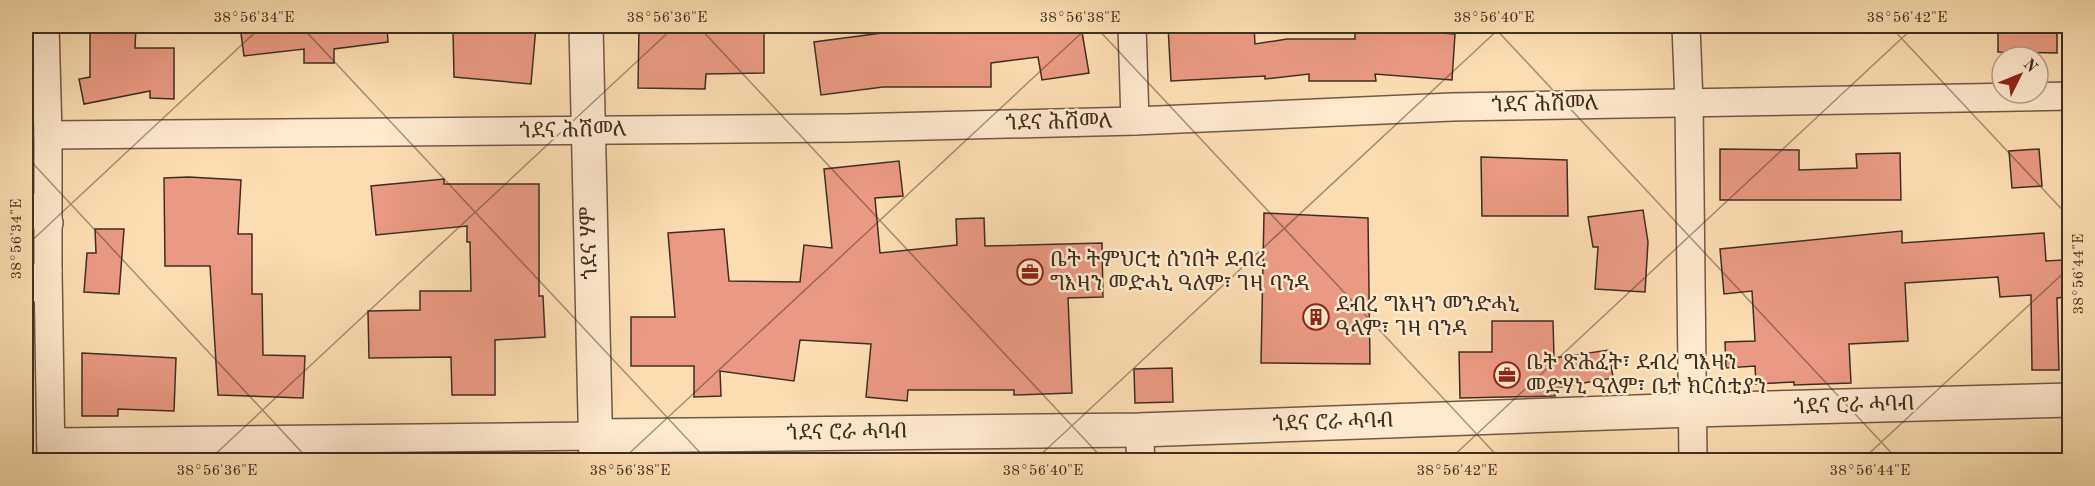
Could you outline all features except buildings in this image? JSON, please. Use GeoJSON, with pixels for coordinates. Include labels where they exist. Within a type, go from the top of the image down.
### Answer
{"type":"FeatureCollection","features":[{"type":"Feature","properties":{"kind":"street"},"geometry":{"type":"LineString","coordinates":[[45,26],[51,451],[596,448]]}},
{"type":"Feature","properties":{"kind":"street","name":"ጎደና ሃም"},"geometry":{"type":"LineString","coordinates":[[586,26],[596,448]]}},
{"type":"Feature","properties":{"kind":"street"},"geometry":{"type":"LineString","coordinates":[[1132,26],[1136,121]]}},
{"type":"Feature","properties":{"kind":"street"},"geometry":{"type":"LineString","coordinates":[[1686,26],[1693,460]]}},
{"type":"Feature","properties":{"kind":"street","name":"ጎደና ሕሽመለ"},"geometry":{"type":"LineString","coordinates":[[48,135],[847,128],[1136,121],[1452,107],[2070,96]]}},
{"type":"Feature","properties":{"kind":"street"},"geometry":{"type":"LineString","coordinates":[[26,204],[49,223]]}},
{"type":"Feature","properties":{"kind":"street"},"geometry":{"type":"LineString","coordinates":[[26,291],[48,270]]}},
{"type":"Feature","properties":{"kind":"street","name":"ጎደና ሮራ ሓባብ"},"geometry":{"type":"LineString","coordinates":[[596,448],[1140,445],[1692,410],[2070,399]]}},
{"type":"Feature","properties":{"kind":"place","name":"ቤት ትምህርቲ ሰንበት ደብረ ግእዛን መድሓኒ ዓለም፣ ገዛ ባንዳ"},"geometry":{"type":"Point","coordinates":[1030,272]}},
{"type":"Feature","properties":{"kind":"place","name":"ደብረ ግእዛን መንድሓኒ ዓላም፣ ገዛ ባንዳ"},"geometry":{"type":"Point","coordinates":[1316,317]}},
{"type":"Feature","properties":{"kind":"place","name":"ቤት ጽሕፈት፣ ደብረ ግእዛን መድሃኒ ዓለም፣ ቤተ ክርስቲያን"},"geometry":{"type":"Point","coordinates":[1507,375]}}]}
